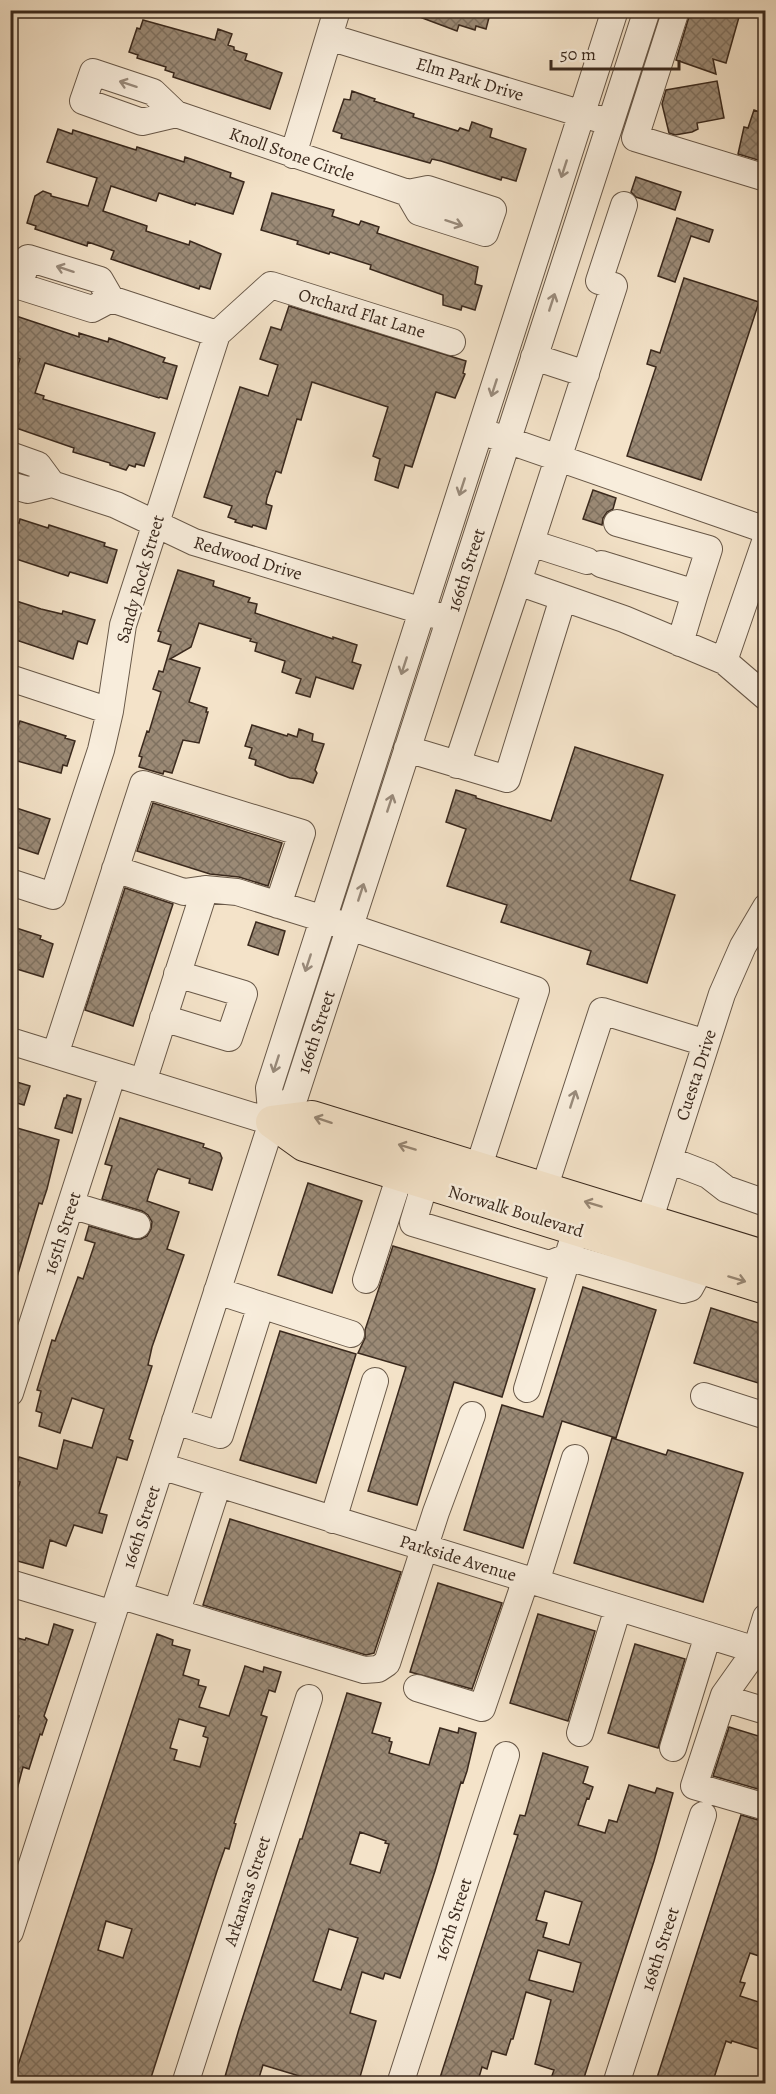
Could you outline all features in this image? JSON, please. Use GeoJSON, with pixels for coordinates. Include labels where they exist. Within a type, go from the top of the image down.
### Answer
{"type":"FeatureCollection","features":[{"type":"Feature","properties":{"kind":"main road","name":"Norwalk Boulevard"},"geometry":{"type":"LineString","coordinates":[[272,1122],[312,1117],[544,1189],[645,1235],[701,1268],[765,1288]]}},
{"type":"Feature","properties":{"kind":"main road","name":"Norwalk Boulevard"},"geometry":{"type":"LineString","coordinates":[[272,1122],[304,1145],[412,1179],[572,1243],[645,1235],[765,1257]]}},
{"type":"Feature","properties":{"kind":"street"},"geometry":{"type":"LineString","coordinates":[[293,155],[337,10]]}},
{"type":"Feature","properties":{"kind":"street","name":"166th Street"},"geometry":{"type":"LineString","coordinates":[[272,1122],[268,1088],[615,10]]}},
{"type":"Feature","properties":{"kind":"street","name":"166th Street"},"geometry":{"type":"LineString","coordinates":[[10,1932],[272,1122],[295,1095],[646,10]]}},
{"type":"Feature","properties":{"kind":"street"},"geometry":{"type":"LineString","coordinates":[[676,10],[635,138],[765,178]]}},
{"type":"Feature","properties":{"kind":"street","name":"Elm Park Drive"},"geometry":{"type":"LineString","coordinates":[[329,37],[611,122]]}},
{"type":"Feature","properties":{"kind":"street","name":"Knoll Stone Circle"},"geometry":{"type":"LineString","coordinates":[[176,114],[408,193]]}},
{"type":"Feature","properties":{"kind":"street"},"geometry":{"type":"LineString","coordinates":[[457,765],[614,285],[599,281],[624,205]]}},
{"type":"Feature","properties":{"kind":"street","name":"Sandy Rock Street"},"geometry":{"type":"LineString","coordinates":[[10,882],[53,896],[101,750],[110,711],[123,625],[217,334],[271,285]]}},
{"type":"Feature","properties":{"kind":"street","name":"Orchard Flat Lane"},"geometry":{"type":"LineString","coordinates":[[271,285],[452,342]]}},
{"type":"Feature","properties":{"kind":"street"},"geometry":{"type":"LineString","coordinates":[[111,299],[217,334]]}},
{"type":"Feature","properties":{"kind":"street"},"geometry":{"type":"LineString","coordinates":[[534,357],[586,374]]}},
{"type":"Feature","properties":{"kind":"street"},"geometry":{"type":"LineString","coordinates":[[480,431],[765,530]]}},
{"type":"Feature","properties":{"kind":"street","name":"Redwood Drive"},"geometry":{"type":"LineString","coordinates":[[10,455],[38,465],[52,484]]}},
{"type":"Feature","properties":{"kind":"street","name":"Redwood Drive"},"geometry":{"type":"LineString","coordinates":[[10,485],[28,490],[52,484],[116,505],[194,542],[450,619]]}},
{"type":"Feature","properties":{"kind":"street"},"geometry":{"type":"LineString","coordinates":[[617,523],[709,549],[680,643]]}},
{"type":"Feature","properties":{"kind":"street"},"geometry":{"type":"LineString","coordinates":[[724,661],[765,539]]}},
{"type":"Feature","properties":{"kind":"street"},"geometry":{"type":"LineString","coordinates":[[531,543],[696,593]]}},
{"type":"Feature","properties":{"kind":"street"},"geometry":{"type":"LineString","coordinates":[[518,582],[624,619],[724,661],[765,697]]}},
{"type":"Feature","properties":{"kind":"street"},"geometry":{"type":"LineString","coordinates":[[407,749],[507,780],[563,598]]}},
{"type":"Feature","properties":{"kind":"street"},"geometry":{"type":"LineString","coordinates":[[10,678],[110,711]]}},
{"type":"Feature","properties":{"kind":"street"},"geometry":{"type":"LineString","coordinates":[[55,1055],[142,783],[302,833],[279,905]]}},
{"type":"Feature","properties":{"kind":"street"},"geometry":{"type":"LineString","coordinates":[[115,869],[184,892],[205,889],[237,892],[323,918],[539,991],[478,1169]]}},
{"type":"Feature","properties":{"kind":"street"},"geometry":{"type":"LineString","coordinates":[[142,1082],[205,889]]}},
{"type":"Feature","properties":{"kind":"street","name":"Cuesta Drive"},"geometry":{"type":"LineString","coordinates":[[645,1235],[722,994],[758,937],[765,907]]}},
{"type":"Feature","properties":{"kind":"street"},"geometry":{"type":"LineString","coordinates":[[163,1018],[229,1038],[244,994],[177,974]]}},
{"type":"Feature","properties":{"kind":"street"},"geometry":{"type":"LineString","coordinates":[[544,1189],[596,1009],[706,1043]]}},
{"type":"Feature","properties":{"kind":"street","name":"Norwalk Boulevard"},"geometry":{"type":"LineString","coordinates":[[10,1041],[272,1122]]}},
{"type":"Feature","properties":{"kind":"street","name":"165th Street"},"geometry":{"type":"LineString","coordinates":[[10,1392],[113,1073]]}},
{"type":"Feature","properties":{"kind":"street"},"geometry":{"type":"LineString","coordinates":[[669,1160],[708,1175],[726,1189],[765,1203]]}},
{"type":"Feature","properties":{"kind":"street"},"geometry":{"type":"LineString","coordinates":[[412,1179],[413,1222],[549,1264],[572,1243]]}},
{"type":"Feature","properties":{"kind":"street"},"geometry":{"type":"LineString","coordinates":[[366,1280],[412,1179]]}},
{"type":"Feature","properties":{"kind":"street"},"geometry":{"type":"LineString","coordinates":[[71,1205],[137,1225]]}},
{"type":"Feature","properties":{"kind":"street"},"geometry":{"type":"LineString","coordinates":[[572,1243],[683,1290],[690,1288],[701,1268]]}},
{"type":"Feature","properties":{"kind":"street"},"geometry":{"type":"LineString","coordinates":[[527,1389],[572,1243]]}},
{"type":"Feature","properties":{"kind":"street"},"geometry":{"type":"LineString","coordinates":[[217,1291],[351,1334]]}},
{"type":"Feature","properties":{"kind":"street"},"geometry":{"type":"LineString","coordinates":[[175,1421],[220,1435],[261,1305]]}},
{"type":"Feature","properties":{"kind":"street"},"geometry":{"type":"LineString","coordinates":[[333,1520],[375,1381]]}},
{"type":"Feature","properties":{"kind":"street"},"geometry":{"type":"LineString","coordinates":[[704,1396],[765,1416]]}},
{"type":"Feature","properties":{"kind":"street"},"geometry":{"type":"LineString","coordinates":[[10,1583],[116,1604],[177,1611],[364,1670],[378,1669],[387,1663],[424,1548],[472,1415]]}},
{"type":"Feature","properties":{"kind":"street"},"geometry":{"type":"LineString","coordinates":[[417,1689],[482,1708],[531,1581],[574,1458]]}},
{"type":"Feature","properties":{"kind":"street","name":"Parkside Avenue"},"geometry":{"type":"LineString","coordinates":[[161,1466],[708,1635],[760,1655]]}},
{"type":"Feature","properties":{"kind":"street"},"geometry":{"type":"LineString","coordinates":[[177,1611],[218,1484]]}},
{"type":"Feature","properties":{"kind":"street"},"geometry":{"type":"LineString","coordinates":[[580,1733],[618,1608]]}},
{"type":"Feature","properties":{"kind":"street"},"geometry":{"type":"LineString","coordinates":[[765,1617],[760,1655],[723,1698],[694,1785],[765,1807]]}},
{"type":"Feature","properties":{"kind":"street"},"geometry":{"type":"LineString","coordinates":[[673,1748],[708,1635]]}},
{"type":"Feature","properties":{"kind":"street","name":"Arkansas Street"},"geometry":{"type":"LineString","coordinates":[[185,2084],[309,1698]]}},
{"type":"Feature","properties":{"kind":"street"},"geometry":{"type":"LineString","coordinates":[[723,1698],[765,1712]]}},
{"type":"Feature","properties":{"kind":"street","name":"167th Street"},"geometry":{"type":"LineString","coordinates":[[400,2084],[506,1755]]}},
{"type":"Feature","properties":{"kind":"street","name":"168th Street"},"geometry":{"type":"LineString","coordinates":[[616,2084],[703,1815]]}},
{"type":"Feature","properties":{"kind":"building"},"geometry":{"type":"Polygon","coordinates":[[[410,10],[491,10],[486,29],[476,26],[475,30],[459,25],[457,31],[409,13],[410,10]]]}},
{"type":"Feature","properties":{"kind":"building"},"geometry":{"type":"Polygon","coordinates":[[[691,10],[741,10],[726,63],[713,59],[716,74],[676,60],[691,10]]]}},
{"type":"Feature","properties":{"kind":"building"},"geometry":{"type":"Polygon","coordinates":[[[143,20],[215,40],[218,29],[232,34],[228,45],[234,47],[234,50],[247,54],[245,60],[282,73],[270,109],[173,77],[174,73],[165,70],[166,67],[137,58],[138,55],[129,52],[137,28],[140,29],[143,20]]]}},
{"type":"Feature","properties":{"kind":"building"},"geometry":{"type":"Polygon","coordinates":[[[717,81],[724,118],[697,123],[698,129],[692,132],[675,135],[669,133],[662,104],[666,90],[717,81]]]}},
{"type":"Feature","properties":{"kind":"building"},"geometry":{"type":"Polygon","coordinates":[[[352,91],[414,114],[413,117],[458,131],[460,128],[469,131],[472,122],[492,129],[490,137],[526,149],[516,181],[502,177],[501,180],[432,159],[430,163],[341,138],[342,134],[333,131],[344,99],[350,100],[352,91]]]}},
{"type":"Feature","properties":{"kind":"building"},"geometry":{"type":"Polygon","coordinates":[[[754,110],[765,114],[765,162],[738,154],[744,127],[748,128],[754,110]]]}},
{"type":"Feature","properties":{"kind":"building"},"geometry":{"type":"Polygon","coordinates":[[[58,129],[72,134],[73,130],[184,162],[185,157],[231,173],[230,177],[244,182],[233,214],[159,193],[156,201],[111,186],[103,211],[147,226],[146,231],[189,245],[190,241],[221,254],[210,289],[200,286],[199,289],[111,259],[114,251],[88,242],[87,246],[35,229],[36,226],[27,223],[35,196],[43,191],[51,196],[88,206],[97,178],[47,162],[58,129]]]}},
{"type":"Feature","properties":{"kind":"building"},"geometry":{"type":"Polygon","coordinates":[[[636,177],[681,192],[675,210],[636,197],[631,192],[636,177]]]}},
{"type":"Feature","properties":{"kind":"building"},"geometry":{"type":"Polygon","coordinates":[[[272,193],[334,210],[332,216],[359,225],[361,221],[379,227],[377,233],[478,267],[475,284],[482,286],[475,310],[462,306],[461,310],[443,305],[443,295],[370,269],[371,265],[297,244],[298,241],[261,230],[272,193]]]}},
{"type":"Feature","properties":{"kind":"building"},"geometry":{"type":"Polygon","coordinates":[[[677,218],[713,230],[709,242],[691,236],[675,282],[658,276],[677,218]]]}},
{"type":"Feature","properties":{"kind":"building"},"geometry":{"type":"Polygon","coordinates":[[[684,278],[759,302],[701,480],[627,456],[656,367],[647,364],[651,350],[660,353],[684,278]]]}},
{"type":"Feature","properties":{"kind":"building"},"geometry":{"type":"Polygon","coordinates":[[[289,306],[466,361],[463,373],[465,374],[455,398],[436,392],[412,467],[405,465],[398,488],[375,480],[380,459],[373,456],[388,407],[312,382],[301,420],[297,419],[281,473],[276,471],[267,498],[266,504],[272,506],[266,529],[235,522],[236,520],[228,517],[232,506],[204,497],[240,387],[268,396],[278,365],[260,359],[271,327],[281,330],[289,306]]]}},
{"type":"Feature","properties":{"kind":"building"},"geometry":{"type":"Polygon","coordinates":[[[10,314],[79,337],[79,333],[108,342],[109,338],[165,358],[163,362],[177,366],[167,399],[45,363],[35,393],[44,396],[43,399],[155,433],[144,466],[129,465],[126,470],[110,465],[110,463],[73,452],[74,448],[10,424],[10,389],[20,359],[10,355],[10,314]]]}},
{"type":"Feature","properties":{"kind":"building"},"geometry":{"type":"Polygon","coordinates":[[[593,490],[616,498],[613,509],[607,512],[602,525],[583,519],[593,490]]]}},
{"type":"Feature","properties":{"kind":"building"},"geometry":{"type":"Polygon","coordinates":[[[20,519],[48,528],[49,525],[105,543],[104,546],[117,550],[107,583],[70,572],[68,576],[10,557],[10,521],[19,523],[20,519]]]}},
{"type":"Feature","properties":{"kind":"building"},"geometry":{"type":"Polygon","coordinates":[[[178,570],[214,581],[213,586],[250,598],[248,602],[257,604],[255,613],[357,645],[352,662],[361,665],[353,689],[316,677],[310,697],[296,693],[301,679],[282,672],[285,661],[255,651],[257,643],[250,641],[251,639],[199,623],[191,647],[170,659],[200,668],[189,702],[207,708],[206,712],[208,712],[199,743],[183,740],[172,773],[164,771],[163,774],[139,767],[142,757],[139,756],[161,692],[153,689],[159,671],[163,672],[171,645],[158,641],[161,632],[158,631],[178,570]]]}},
{"type":"Feature","properties":{"kind":"building"},"geometry":{"type":"Polygon","coordinates":[[[10,599],[41,609],[62,614],[63,611],[95,620],[87,644],[78,641],[73,659],[10,638],[10,599]]]}},
{"type":"Feature","properties":{"kind":"building"},"geometry":{"type":"Polygon","coordinates":[[[20,721],[75,741],[67,766],[63,765],[61,773],[10,759],[10,723],[18,726],[20,721]]]}},
{"type":"Feature","properties":{"kind":"building"},"geometry":{"type":"Polygon","coordinates":[[[252,725],[297,737],[299,729],[313,734],[312,741],[324,744],[313,783],[290,778],[255,765],[256,760],[249,758],[252,748],[245,746],[252,725]]]}},
{"type":"Feature","properties":{"kind":"building"},"geometry":{"type":"Polygon","coordinates":[[[575,747],[663,775],[630,880],[675,895],[647,983],[587,964],[591,951],[501,922],[507,905],[447,886],[466,829],[446,822],[456,790],[551,821],[575,747]]]}},
{"type":"Feature","properties":{"kind":"building"},"geometry":{"type":"Polygon","coordinates":[[[153,803],[282,843],[268,886],[239,877],[210,874],[137,851],[153,803]]]}},
{"type":"Feature","properties":{"kind":"building"},"geometry":{"type":"Polygon","coordinates":[[[10,806],[50,819],[38,854],[10,845],[10,806]]]}},
{"type":"Feature","properties":{"kind":"building"},"geometry":{"type":"Polygon","coordinates":[[[125,888],[173,904],[133,1026],[85,1010],[125,888]]]}},
{"type":"Feature","properties":{"kind":"building"},"geometry":{"type":"Polygon","coordinates":[[[256,922],[285,931],[278,955],[248,945],[256,922]]]}},
{"type":"Feature","properties":{"kind":"building"},"geometry":{"type":"Polygon","coordinates":[[[10,926],[41,936],[40,939],[53,944],[43,977],[10,967],[10,926]]]}},
{"type":"Feature","properties":{"kind":"building"},"geometry":{"type":"Polygon","coordinates":[[[10,1080],[30,1086],[24,1105],[10,1101],[10,1080]]]}},
{"type":"Feature","properties":{"kind":"building"},"geometry":{"type":"Polygon","coordinates":[[[67,1095],[81,1099],[72,1133],[55,1128],[67,1095]]]}},
{"type":"Feature","properties":{"kind":"building"},"geometry":{"type":"Polygon","coordinates":[[[120,1118],[204,1144],[203,1147],[220,1153],[222,1158],[212,1190],[189,1183],[190,1179],[158,1169],[155,1175],[147,1201],[179,1212],[167,1249],[184,1255],[152,1347],[148,1365],[152,1366],[129,1439],[133,1441],[127,1460],[117,1457],[99,1513],[107,1515],[102,1533],[74,1525],[66,1546],[50,1540],[43,1568],[10,1559],[10,1513],[20,1482],[12,1480],[19,1457],[57,1469],[64,1440],[92,1448],[104,1409],[72,1398],[60,1433],[39,1426],[42,1413],[36,1411],[41,1391],[37,1390],[52,1340],[55,1341],[78,1277],[83,1279],[95,1243],[85,1240],[89,1226],[133,1239],[147,1236],[151,1229],[152,1222],[142,1211],[102,1199],[112,1166],[105,1164],[120,1118]]]}},
{"type":"Feature","properties":{"kind":"building"},"geometry":{"type":"Polygon","coordinates":[[[17,1128],[59,1140],[47,1189],[42,1204],[39,1203],[14,1287],[10,1286],[10,1179],[14,1167],[10,1166],[10,1140],[13,1141],[17,1128]]]}},
{"type":"Feature","properties":{"kind":"building"},"geometry":{"type":"Polygon","coordinates":[[[308,1183],[362,1201],[332,1293],[278,1275],[308,1183]]]}},
{"type":"Feature","properties":{"kind":"building"},"geometry":{"type":"Polygon","coordinates":[[[393,1246],[535,1289],[502,1397],[454,1382],[417,1505],[368,1491],[406,1367],[358,1353],[365,1338],[365,1330],[393,1246]]]}},
{"type":"Feature","properties":{"kind":"building"},"geometry":{"type":"Polygon","coordinates":[[[583,1287],[656,1310],[616,1438],[562,1421],[523,1548],[464,1530],[502,1405],[543,1417],[583,1287]]]}},
{"type":"Feature","properties":{"kind":"building"},"geometry":{"type":"Polygon","coordinates":[[[711,1308],[765,1325],[765,1385],[694,1363],[711,1308]]]}},
{"type":"Feature","properties":{"kind":"building"},"geometry":{"type":"Polygon","coordinates":[[[280,1331],[356,1354],[316,1483],[240,1460],[280,1331]]]}},
{"type":"Feature","properties":{"kind":"building"},"geometry":{"type":"Polygon","coordinates":[[[612,1438],[666,1455],[668,1450],[743,1473],[703,1602],[574,1563],[612,1438]]]}},
{"type":"Feature","properties":{"kind":"building"},"geometry":{"type":"Polygon","coordinates":[[[230,1519],[401,1572],[374,1653],[366,1655],[203,1605],[230,1519]]]}},
{"type":"Feature","properties":{"kind":"building"},"geometry":{"type":"Polygon","coordinates":[[[438,1583],[502,1603],[472,1689],[410,1672],[438,1583]]]}},
{"type":"Feature","properties":{"kind":"building"},"geometry":{"type":"Polygon","coordinates":[[[538,1614],[595,1631],[568,1721],[510,1703],[538,1614]]]}},
{"type":"Feature","properties":{"kind":"building"},"geometry":{"type":"Polygon","coordinates":[[[54,1624],[73,1630],[44,1716],[47,1720],[42,1735],[40,1734],[29,1769],[23,1767],[15,1797],[10,1797],[10,1743],[19,1716],[10,1714],[10,1636],[48,1645],[54,1624]]]}},
{"type":"Feature","properties":{"kind":"building"},"geometry":{"type":"Polygon","coordinates":[[[157,1634],[173,1640],[172,1645],[190,1650],[183,1675],[199,1680],[198,1685],[206,1687],[199,1707],[229,1716],[245,1666],[263,1672],[264,1667],[281,1672],[275,1692],[269,1690],[261,1715],[267,1717],[234,1823],[236,1824],[229,1849],[225,1848],[217,1871],[149,2084],[12,2084],[157,1634]],[[179,1719],[170,1748],[177,1750],[174,1760],[200,1767],[208,1738],[203,1736],[206,1727],[179,1719]],[[106,1921],[98,1950],[123,1958],[132,1929],[106,1921]]]}},
{"type":"Feature","properties":{"kind":"building"},"geometry":{"type":"Polygon","coordinates":[[[635,1644],[685,1659],[658,1748],[608,1733],[635,1644]]]}},
{"type":"Feature","properties":{"kind":"building"},"geometry":{"type":"Polygon","coordinates":[[[347,1693],[381,1703],[372,1733],[390,1738],[389,1741],[392,1742],[389,1753],[429,1765],[440,1728],[458,1733],[459,1728],[476,1733],[467,1771],[463,1783],[461,1782],[400,1978],[385,1973],[383,1979],[362,1972],[350,2013],[376,2021],[358,2084],[304,2084],[306,2078],[263,2065],[257,2084],[228,2084],[228,2081],[224,2080],[239,2029],[300,1839],[302,1839],[347,1693]],[[360,1832],[350,1864],[380,1873],[389,1844],[360,1832]],[[329,1929],[313,1981],[341,1990],[358,1938],[329,1929]]]}},
{"type":"Feature","properties":{"kind":"building"},"geometry":{"type":"Polygon","coordinates":[[[729,1727],[765,1738],[765,1791],[713,1776],[729,1727]]]}},
{"type":"Feature","properties":{"kind":"building"},"geometry":{"type":"Polygon","coordinates":[[[543,1753],[588,1767],[583,1783],[593,1787],[578,1825],[605,1833],[609,1820],[617,1822],[629,1785],[655,1793],[657,1788],[673,1793],[654,1861],[582,2084],[549,2084],[554,2070],[535,2064],[551,2000],[526,1992],[513,2039],[511,2039],[506,2055],[492,2051],[487,2069],[482,2067],[477,2084],[438,2084],[518,1835],[514,1834],[520,1815],[525,1816],[543,1753]],[[545,1891],[536,1920],[547,1923],[543,1937],[569,1945],[582,1902],[545,1891]],[[538,1950],[529,1980],[573,1992],[581,1963],[538,1950]]]}},
{"type":"Feature","properties":{"kind":"building"},"geometry":{"type":"Polygon","coordinates":[[[741,1815],[765,1822],[765,1958],[750,1953],[740,1982],[745,1983],[740,1996],[765,2004],[765,2051],[726,2041],[712,2084],[655,2084],[741,1815]]]}}]}
